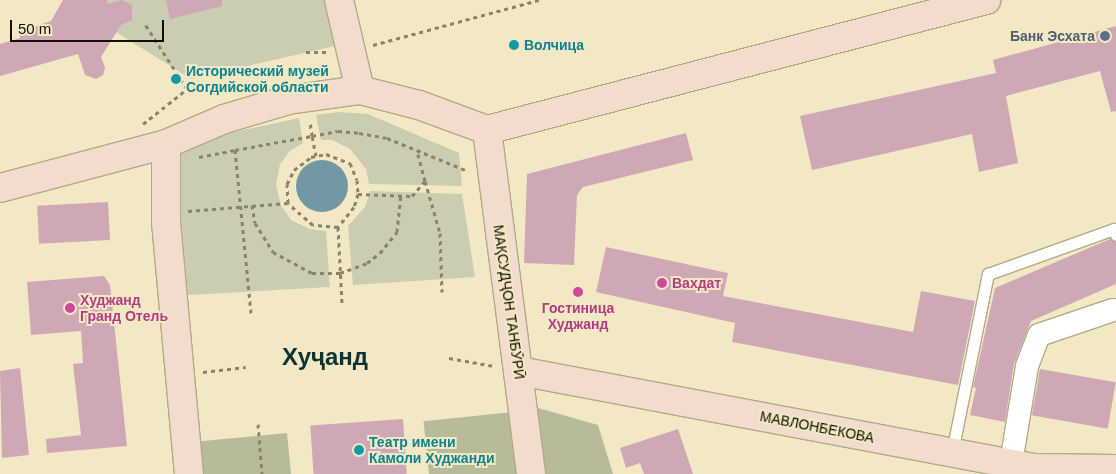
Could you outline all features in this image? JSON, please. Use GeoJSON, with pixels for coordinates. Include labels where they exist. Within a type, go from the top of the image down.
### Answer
{"type":"FeatureCollection","features":[{"type":"Feature","properties":{"kind":"street"},"geometry":{"type":"LineString","coordinates":[[339,0],[360,90]]}},
{"type":"Feature","properties":{"kind":"street"},"geometry":{"type":"LineString","coordinates":[[0,188],[166,144],[224,119],[306,98],[360,90],[419,105],[487,130],[986,0]]}},
{"type":"Feature","properties":{"kind":"street","name":"МАҚСУДҶОН ТАНБӮРӢ"},"geometry":{"type":"LineString","coordinates":[[487,130],[531,474]]}},
{"type":"Feature","properties":{"kind":"street"},"geometry":{"type":"LineString","coordinates":[[166,144],[166,222],[196,373],[189,474]]}},
{"type":"Feature","properties":{"kind":"street"},"geometry":{"type":"LineString","coordinates":[[1011,463],[1027,366],[1039,335],[1113,310]]}},
{"type":"Feature","properties":{"kind":"street","name":"МАВЛОНБЕКОВА"},"geometry":{"type":"LineString","coordinates":[[519,371],[1034,468],[1116,469]]}},
{"type":"Feature","properties":{"kind":"lane"},"geometry":{"type":"LineString","coordinates":[[952,452],[988,274],[1114,230],[1116,235]]}},
{"type":"Feature","properties":{"kind":"path"},"geometry":{"type":"LineString","coordinates":[[306,52],[351,51],[539,0]]}},
{"type":"Feature","properties":{"kind":"path"},"geometry":{"type":"LineString","coordinates":[[138,152],[131,131],[157,116],[187,89],[144,24]]}},
{"type":"Feature","properties":{"kind":"path"},"geometry":{"type":"LineString","coordinates":[[306,98],[316,156]]}},
{"type":"Feature","properties":{"kind":"path"},"geometry":{"type":"LineString","coordinates":[[189,159],[338,131],[359,132],[387,138],[476,174]]}},
{"type":"Feature","properties":{"kind":"path"},"geometry":{"type":"LineString","coordinates":[[235,150],[250,313]]}},
{"type":"Feature","properties":{"kind":"path"},"geometry":{"type":"LineString","coordinates":[[417,150],[440,233],[442,292]]}},
{"type":"Feature","properties":{"kind":"path"},"geometry":{"type":"LineString","coordinates":[[288,203],[287,184],[294,170],[316,156],[326,154],[350,163],[357,180],[358,194],[354,206],[338,227],[342,303]]}},
{"type":"Feature","properties":{"kind":"path"},"geometry":{"type":"LineString","coordinates":[[358,194],[412,196],[425,181]]}},
{"type":"Feature","properties":{"kind":"path"},"geometry":{"type":"LineString","coordinates":[[252,205],[255,223],[273,252],[312,273],[340,273],[367,263],[380,253],[397,232],[401,196]]}},
{"type":"Feature","properties":{"kind":"path"},"geometry":{"type":"LineString","coordinates":[[187,202],[189,220]]}},
{"type":"Feature","properties":{"kind":"path"},"geometry":{"type":"LineString","coordinates":[[188,211],[288,203],[313,225],[338,227]]}},
{"type":"Feature","properties":{"kind":"path"},"geometry":{"type":"LineString","coordinates":[[449,358],[519,371]]}},
{"type":"Feature","properties":{"kind":"path"},"geometry":{"type":"LineString","coordinates":[[196,373],[246,367]]}},
{"type":"Feature","properties":{"kind":"path"},"geometry":{"type":"LineString","coordinates":[[258,424],[262,474]]}},
{"type":"Feature","properties":{"kind":"green space"},"geometry":{"type":"Polygon","coordinates":[[[107,0],[328,0],[339,45],[191,79],[116,32],[107,0]]]}},
{"type":"Feature","properties":{"kind":"green space"},"geometry":{"type":"Polygon","coordinates":[[[339,112],[368,114],[459,153],[462,186],[369,184],[366,169],[350,149],[332,140],[321,140],[316,115],[339,112]]]}},
{"type":"Feature","properties":{"kind":"green space"},"geometry":{"type":"Polygon","coordinates":[[[299,118],[303,143],[290,151],[280,164],[276,185],[281,205],[291,220],[310,229],[326,231],[330,287],[188,295],[176,164],[182,148],[188,142],[299,118]]]}},
{"type":"Feature","properties":{"kind":"green space"},"geometry":{"type":"Polygon","coordinates":[[[370,191],[462,194],[475,277],[353,285],[348,226],[365,207],[370,191]]]}},
{"type":"Feature","properties":{"kind":"green space"},"geometry":{"type":"Polygon","coordinates":[[[524,404],[598,425],[613,474],[531,474],[524,404]]]}},
{"type":"Feature","properties":{"kind":"green space"},"geometry":{"type":"Polygon","coordinates":[[[512,412],[518,474],[429,474],[423,421],[512,412]]]}},
{"type":"Feature","properties":{"kind":"green space"},"geometry":{"type":"Polygon","coordinates":[[[287,433],[291,474],[195,474],[192,442],[287,433]]]}},
{"type":"Feature","properties":{"kind":"water"},"geometry":{"type":"Polygon","coordinates":[[[322,160],[332,162],[340,168],[346,176],[348,186],[346,196],[340,204],[332,210],[322,212],[312,210],[304,204],[298,196],[296,186],[298,176],[304,168],[312,162],[322,160]]]}},
{"type":"Feature","properties":{"kind":"building"},"geometry":{"type":"Polygon","coordinates":[[[63,0],[107,0],[108,4],[122,0],[132,5],[132,20],[121,25],[101,57],[105,67],[103,75],[96,79],[85,75],[78,54],[0,76],[0,44],[20,38],[19,32],[51,21],[63,0]]]}},
{"type":"Feature","properties":{"kind":"building"},"geometry":{"type":"Polygon","coordinates":[[[166,0],[222,0],[222,6],[170,19],[166,0]]]}},
{"type":"Feature","properties":{"kind":"building"},"geometry":{"type":"Polygon","coordinates":[[[1116,26],[1116,111],[1111,112],[1100,71],[1006,96],[1018,163],[979,172],[972,134],[812,170],[800,116],[996,73],[993,60],[1116,26]]]}},
{"type":"Feature","properties":{"kind":"building"},"geometry":{"type":"Polygon","coordinates":[[[686,133],[693,160],[583,187],[577,195],[574,265],[524,263],[527,174],[686,133]]]}},
{"type":"Feature","properties":{"kind":"building"},"geometry":{"type":"Polygon","coordinates":[[[108,202],[110,240],[39,244],[37,206],[108,202]]]}},
{"type":"Feature","properties":{"kind":"building"},"geometry":{"type":"Polygon","coordinates":[[[1110,239],[1116,242],[1116,284],[1031,321],[1014,364],[1005,422],[970,415],[976,388],[973,387],[995,288],[1110,239]]]}},
{"type":"Feature","properties":{"kind":"building"},"geometry":{"type":"Polygon","coordinates":[[[606,247],[728,273],[723,296],[913,332],[921,291],[975,301],[958,385],[732,342],[735,323],[596,292],[606,247]]]}},
{"type":"Feature","properties":{"kind":"building"},"geometry":{"type":"Polygon","coordinates":[[[104,276],[110,285],[127,446],[47,453],[46,439],[81,435],[73,364],[83,363],[81,331],[31,335],[27,282],[104,276]]]}},
{"type":"Feature","properties":{"kind":"building"},"geometry":{"type":"Polygon","coordinates":[[[20,368],[29,455],[2,458],[0,371],[20,368]]]}},
{"type":"Feature","properties":{"kind":"building"},"geometry":{"type":"Polygon","coordinates":[[[1040,369],[1116,382],[1108,429],[1032,415],[1040,369]]]}},
{"type":"Feature","properties":{"kind":"building","name":"Театр имени Камоли Худжанди"},"geometry":{"type":"Polygon","coordinates":[[[403,419],[407,474],[314,474],[310,425],[403,419]]]}},
{"type":"Feature","properties":{"kind":"building"},"geometry":{"type":"Polygon","coordinates":[[[678,429],[693,474],[644,474],[640,463],[626,468],[620,448],[678,429]]]}},
{"type":"Feature","properties":{"kind":"place","name":"Банк Эсхата"},"geometry":{"type":"Point","coordinates":[1105,36]}},
{"type":"Feature","properties":{"kind":"place","name":"Волчица"},"geometry":{"type":"Point","coordinates":[514,45]}},
{"type":"Feature","properties":{"kind":"place","name":"Исторический музей Согдийской области"},"geometry":{"type":"Point","coordinates":[176,79]}},
{"type":"Feature","properties":{"kind":"place","name":"Вахдат"},"geometry":{"type":"Point","coordinates":[662,283]}},
{"type":"Feature","properties":{"kind":"place","name":"Гостиница Худжанд"},"geometry":{"type":"Point","coordinates":[578,292]}},
{"type":"Feature","properties":{"kind":"place","name":"Худжанд Гранд Отель"},"geometry":{"type":"Point","coordinates":[70,308]}},
{"type":"Feature","properties":{"kind":"place","name":"Театр имени Камоли Худжанди"},"geometry":{"type":"Point","coordinates":[359,450]}},
{"type":"Feature","properties":{"kind":"district","name":"Хуҷанд"},"geometry":{"type":"Point","coordinates":[325,357]}}]}
